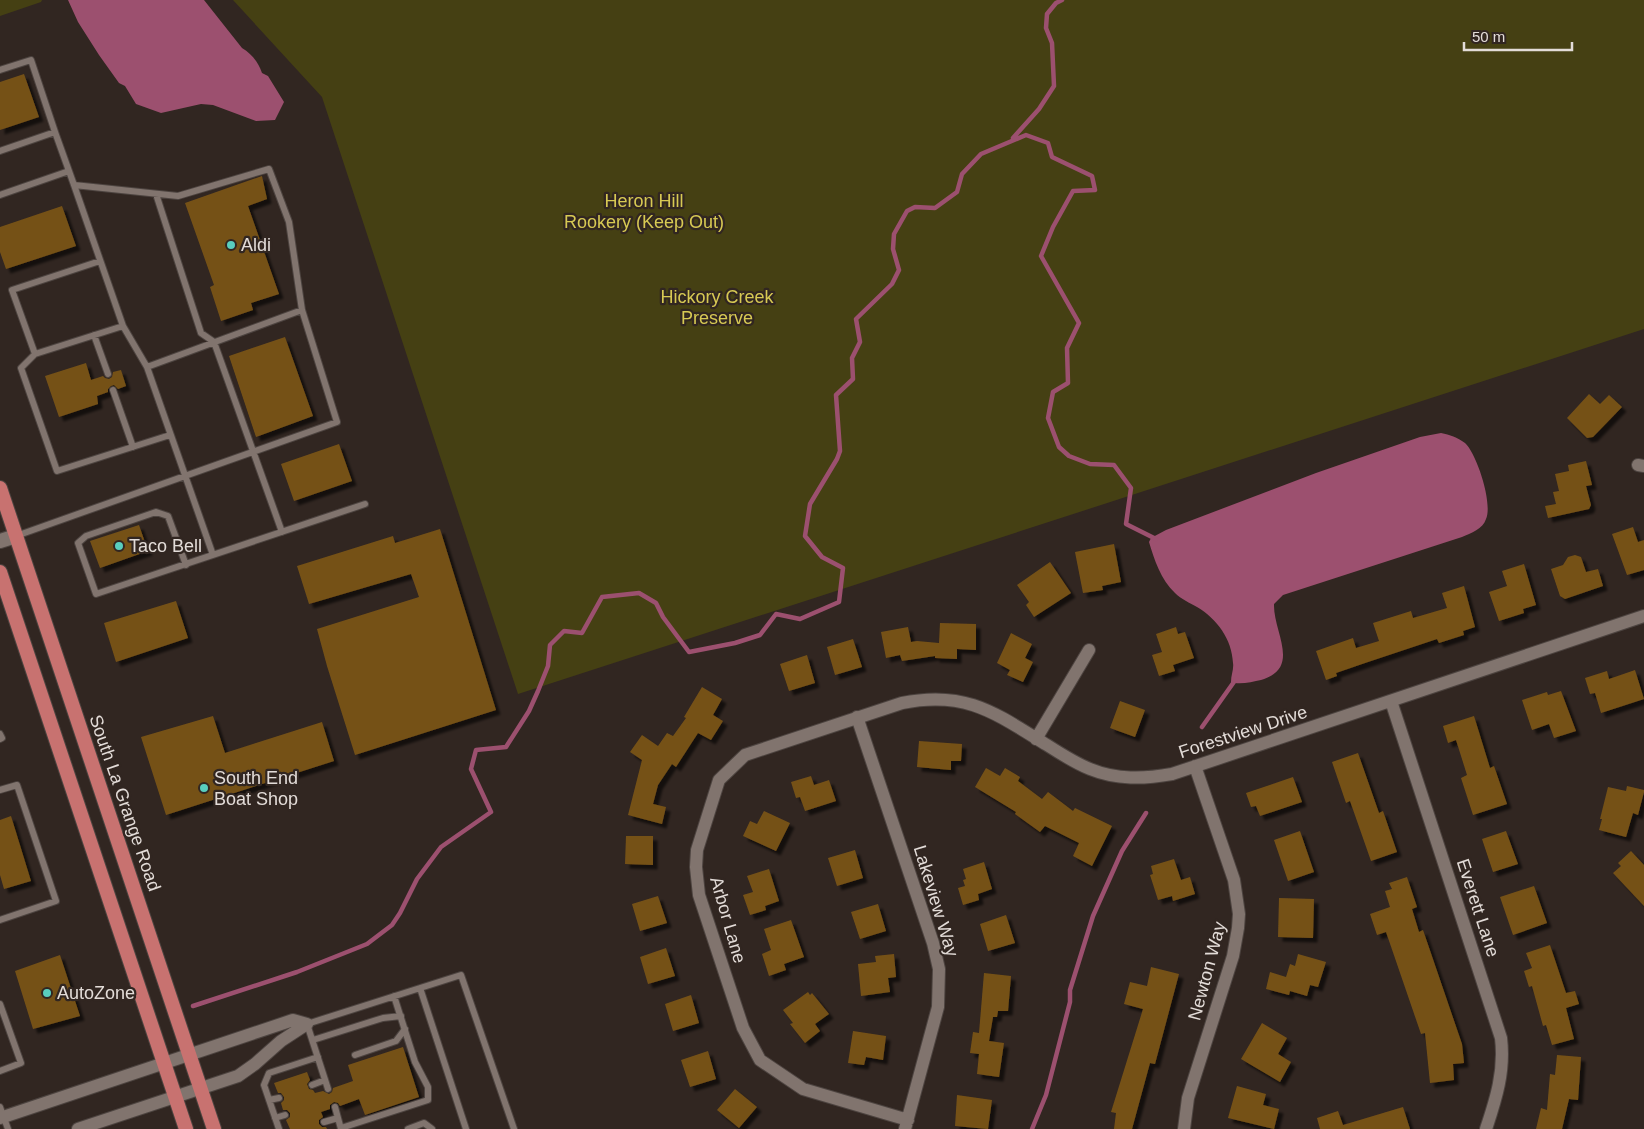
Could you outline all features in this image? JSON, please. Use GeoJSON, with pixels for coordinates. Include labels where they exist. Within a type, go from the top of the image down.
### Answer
{"type":"FeatureCollection","features":[{"type":"Feature","properties":{"kind":"main road","name":"South La Grange Road"},"geometry":{"type":"LineString","coordinates":[[0,488],[214,1129]]}},
{"type":"Feature","properties":{"kind":"main road"},"geometry":{"type":"LineString","coordinates":[[0,572],[186,1129]]}},
{"type":"Feature","properties":{"kind":"street"},"geometry":{"type":"LineString","coordinates":[[0,540],[16,536]]}},
{"type":"Feature","properties":{"kind":"street","name":"Forestview Drive"},"geometry":{"type":"LineString","coordinates":[[857,717],[914,700],[961,701],[980,706],[997,714],[1068,758],[1090,769],[1120,777],[1157,777],[1172,774],[1644,616]]}},
{"type":"Feature","properties":{"kind":"street"},"geometry":{"type":"LineString","coordinates":[[1036,738],[1089,650]]}},
{"type":"Feature","properties":{"kind":"street","name":"Everett Lane"},"geometry":{"type":"LineString","coordinates":[[1391,701],[1501,1038],[1503,1065],[1486,1129]]}},
{"type":"Feature","properties":{"kind":"street","name":"Arbor Lane"},"geometry":{"type":"LineString","coordinates":[[857,717],[745,755],[719,780],[697,850],[696,880],[699,895],[743,1028],[760,1060],[803,1089],[906,1124]]}},
{"type":"Feature","properties":{"kind":"street","name":"Lakeview Way"},"geometry":{"type":"LineString","coordinates":[[857,717],[933,943],[939,969],[938,1007],[906,1124]]}},
{"type":"Feature","properties":{"kind":"street","name":"Newton Way"},"geometry":{"type":"LineString","coordinates":[[1184,1129],[1188,1098],[1233,956],[1239,914],[1234,880],[1195,766]]}},
{"type":"Feature","properties":{"kind":"street"},"geometry":{"type":"LineString","coordinates":[[3,1118],[292,1020],[307,1024]]}},
{"type":"Feature","properties":{"kind":"street"},"geometry":{"type":"LineString","coordinates":[[78,1129],[238,1076],[281,1041],[307,1024]]}},
{"type":"Feature","properties":{"kind":"lane"},"geometry":{"type":"LineString","coordinates":[[0,70],[32,60],[55,132],[123,326],[147,367],[213,556]]}},
{"type":"Feature","properties":{"kind":"lane"},"geometry":{"type":"LineString","coordinates":[[0,151],[55,132]]}},
{"type":"Feature","properties":{"kind":"lane"},"geometry":{"type":"LineString","coordinates":[[16,536],[337,422],[302,310],[289,222],[269,169],[178,196],[74,185]]}},
{"type":"Feature","properties":{"kind":"lane"},"geometry":{"type":"LineString","coordinates":[[0,195],[69,171]]}},
{"type":"Feature","properties":{"kind":"lane"},"geometry":{"type":"LineString","coordinates":[[156,194],[201,333],[214,342],[282,532]]}},
{"type":"Feature","properties":{"kind":"lane"},"geometry":{"type":"LineString","coordinates":[[36,354],[12,290],[100,262]]}},
{"type":"Feature","properties":{"kind":"lane"},"geometry":{"type":"LineString","coordinates":[[147,367],[302,310]]}},
{"type":"Feature","properties":{"kind":"lane"},"geometry":{"type":"LineString","coordinates":[[123,326],[36,354],[21,368],[57,471],[170,435]]}},
{"type":"Feature","properties":{"kind":"lane"},"geometry":{"type":"LineString","coordinates":[[94,335],[108,374]]}},
{"type":"Feature","properties":{"kind":"lane"},"geometry":{"type":"LineString","coordinates":[[114,390],[132,447]]}},
{"type":"Feature","properties":{"kind":"lane"},"geometry":{"type":"LineString","coordinates":[[186,564],[168,516],[156,512],[86,536],[78,544],[96,594],[213,556],[365,504]]}},
{"type":"Feature","properties":{"kind":"lane"},"geometry":{"type":"LineString","coordinates":[[0,790],[17,785],[56,901],[0,920]]}},
{"type":"Feature","properties":{"kind":"lane"},"geometry":{"type":"LineString","coordinates":[[328,1090],[307,1024],[461,975],[514,1129]]}},
{"type":"Feature","properties":{"kind":"lane"},"geometry":{"type":"LineString","coordinates":[[420,988],[466,1129]]}},
{"type":"Feature","properties":{"kind":"lane"},"geometry":{"type":"LineString","coordinates":[[335,1108],[341,1129],[428,1100],[428,1088],[415,1062],[394,996]]}},
{"type":"Feature","properties":{"kind":"lane"},"geometry":{"type":"LineString","coordinates":[[0,1004],[21,1063],[0,1071]]}},
{"type":"Feature","properties":{"kind":"lane"},"geometry":{"type":"LineString","coordinates":[[313,1040],[383,1018],[401,1016]]}},
{"type":"Feature","properties":{"kind":"lane"},"geometry":{"type":"LineString","coordinates":[[355,1055],[396,1041],[405,1029]]}},
{"type":"Feature","properties":{"kind":"lane"},"geometry":{"type":"LineString","coordinates":[[279,1129],[264,1085],[269,1073],[318,1057]]}},
{"type":"Feature","properties":{"kind":"lane"},"geometry":{"type":"LineString","coordinates":[[312,1085],[325,1080]]}},
{"type":"Feature","properties":{"kind":"lane"},"geometry":{"type":"LineString","coordinates":[[269,1100],[279,1098]]}},
{"type":"Feature","properties":{"kind":"lane"},"geometry":{"type":"LineString","coordinates":[[275,1118],[284,1114]]}},
{"type":"Feature","properties":{"kind":"lane"},"geometry":{"type":"LineString","coordinates":[[324,1122],[338,1118]]}},
{"type":"Feature","properties":{"kind":"lane"},"geometry":{"type":"LineString","coordinates":[[408,1129],[424,1123],[432,1129]]}},
{"type":"Feature","properties":{"kind":"green space"},"geometry":{"type":"Polygon","coordinates":[[[0,0],[42,0],[41,2],[0,16],[0,0]]]}},
{"type":"Feature","properties":{"kind":"green space","name":"Hickory Creek Preserve"},"geometry":{"type":"Polygon","coordinates":[[[233,0],[1644,0],[1644,329],[518,694],[322,97],[233,0]]]}},
{"type":"Feature","properties":{"kind":"shaded area"},"geometry":{"type":"Polygon","coordinates":[[[68,0],[204,0],[242,48],[259,65],[262,73],[268,76],[284,102],[275,120],[256,121],[213,105],[201,104],[161,113],[136,104],[125,86],[119,83],[99,55],[78,22],[68,0]]]}},
{"type":"Feature","properties":{"kind":"shaded area"},"geometry":{"type":"Polygon","coordinates":[[[1441,433],[1465,443],[1479,468],[1486,491],[1488,512],[1482,525],[1462,537],[1283,595],[1274,604],[1283,658],[1280,667],[1273,674],[1261,680],[1242,683],[1231,682],[1232,654],[1222,630],[1211,617],[1180,597],[1170,588],[1156,562],[1149,542],[1151,538],[1166,530],[1316,473],[1420,437],[1441,433]]]}},
{"type":"Feature","properties":{"kind":"building"},"geometry":{"type":"Polygon","coordinates":[[[24,74],[39,117],[0,130],[0,82],[24,74]]]}},
{"type":"Feature","properties":{"kind":"building","name":"Aldi"},"geometry":{"type":"Polygon","coordinates":[[[262,176],[267,199],[248,206],[279,294],[251,303],[253,310],[221,321],[210,287],[214,285],[185,203],[262,176]]]}},
{"type":"Feature","properties":{"kind":"building"},"geometry":{"type":"Polygon","coordinates":[[[62,206],[76,246],[6,269],[0,252],[0,227],[62,206]]]}},
{"type":"Feature","properties":{"kind":"building"},"geometry":{"type":"Polygon","coordinates":[[[285,337],[313,416],[256,437],[229,356],[285,337]]]}},
{"type":"Feature","properties":{"kind":"building"},"geometry":{"type":"Polygon","coordinates":[[[86,363],[91,380],[103,376],[109,379],[112,377],[113,372],[121,370],[126,386],[118,389],[114,385],[111,386],[108,392],[97,396],[98,404],[59,417],[45,376],[86,363]]]}},
{"type":"Feature","properties":{"kind":"building"},"geometry":{"type":"Polygon","coordinates":[[[1589,394],[1600,404],[1609,395],[1622,407],[1593,437],[1587,438],[1567,418],[1589,394]]]}},
{"type":"Feature","properties":{"kind":"building"},"geometry":{"type":"Polygon","coordinates":[[[339,444],[352,481],[294,501],[281,464],[339,444]]]}},
{"type":"Feature","properties":{"kind":"building"},"geometry":{"type":"Polygon","coordinates":[[[1586,461],[1592,485],[1586,486],[1591,505],[1589,509],[1548,518],[1545,506],[1556,504],[1553,492],[1559,491],[1555,474],[1569,471],[1568,465],[1586,461]]]}},
{"type":"Feature","properties":{"kind":"building","name":"Taco Bell"},"geometry":{"type":"Polygon","coordinates":[[[139,525],[148,551],[100,568],[90,541],[139,525]]]}},
{"type":"Feature","properties":{"kind":"building"},"geometry":{"type":"Polygon","coordinates":[[[1633,527],[1638,542],[1644,540],[1644,570],[1627,575],[1612,534],[1633,527]]]}},
{"type":"Feature","properties":{"kind":"building"},"geometry":{"type":"Polygon","coordinates":[[[440,529],[496,710],[355,755],[317,629],[419,597],[411,574],[309,604],[297,566],[393,536],[395,543],[440,529]]]}},
{"type":"Feature","properties":{"kind":"building"},"geometry":{"type":"Polygon","coordinates":[[[1114,544],[1121,582],[1102,586],[1103,590],[1083,593],[1075,552],[1114,544]]]}},
{"type":"Feature","properties":{"kind":"building"},"geometry":{"type":"Polygon","coordinates":[[[1575,555],[1581,557],[1586,572],[1598,569],[1603,586],[1565,599],[1560,596],[1551,569],[1563,565],[1568,557],[1575,555]]]}},
{"type":"Feature","properties":{"kind":"building"},"geometry":{"type":"Polygon","coordinates":[[[1050,562],[1071,593],[1034,617],[1026,605],[1029,602],[1017,585],[1050,562]]]}},
{"type":"Feature","properties":{"kind":"building"},"geometry":{"type":"Polygon","coordinates":[[[1524,564],[1536,605],[1523,609],[1524,613],[1499,621],[1489,592],[1507,586],[1502,571],[1524,564]]]}},
{"type":"Feature","properties":{"kind":"building"},"geometry":{"type":"Polygon","coordinates":[[[1464,586],[1475,627],[1463,631],[1464,635],[1439,643],[1437,639],[1336,673],[1337,676],[1326,680],[1316,651],[1353,638],[1356,648],[1379,641],[1373,623],[1411,611],[1413,618],[1447,608],[1442,593],[1464,586]]]}},
{"type":"Feature","properties":{"kind":"building"},"geometry":{"type":"Polygon","coordinates":[[[176,601],[188,638],[116,662],[104,623],[176,601]]]}},
{"type":"Feature","properties":{"kind":"building"},"geometry":{"type":"Polygon","coordinates":[[[940,623],[976,624],[976,650],[957,649],[957,659],[935,658],[935,656],[902,661],[900,655],[886,658],[881,632],[908,627],[911,642],[939,643],[940,623]]]}},
{"type":"Feature","properties":{"kind":"building"},"geometry":{"type":"Polygon","coordinates":[[[1176,627],[1178,634],[1185,632],[1194,658],[1173,665],[1175,671],[1159,676],[1152,655],[1162,652],[1156,634],[1176,627]]]}},
{"type":"Feature","properties":{"kind":"building"},"geometry":{"type":"Polygon","coordinates":[[[1011,633],[1032,644],[1025,658],[1033,662],[1023,682],[1007,675],[1010,670],[997,663],[1011,633]]]}},
{"type":"Feature","properties":{"kind":"building"},"geometry":{"type":"Polygon","coordinates":[[[853,639],[862,667],[835,675],[827,647],[853,639]]]}},
{"type":"Feature","properties":{"kind":"building"},"geometry":{"type":"Polygon","coordinates":[[[807,655],[815,683],[789,691],[780,664],[807,655]]]}},
{"type":"Feature","properties":{"kind":"building"},"geometry":{"type":"Polygon","coordinates":[[[1635,670],[1644,699],[1601,713],[1595,693],[1590,694],[1585,678],[1607,671],[1609,679],[1635,670]]]}},
{"type":"Feature","properties":{"kind":"building"},"geometry":{"type":"Polygon","coordinates":[[[702,687],[722,699],[713,715],[723,721],[711,740],[698,733],[676,767],[672,764],[658,785],[653,804],[666,807],[662,824],[628,815],[642,760],[630,752],[642,735],[658,746],[667,733],[673,736],[686,718],[684,717],[702,687]]]}},
{"type":"Feature","properties":{"kind":"building"},"geometry":{"type":"Polygon","coordinates":[[[1561,691],[1576,731],[1554,738],[1549,724],[1532,730],[1522,700],[1547,692],[1548,695],[1561,691]]]}},
{"type":"Feature","properties":{"kind":"building"},"geometry":{"type":"Polygon","coordinates":[[[1120,701],[1145,710],[1135,737],[1110,728],[1120,701]]]}},
{"type":"Feature","properties":{"kind":"building","name":"South End Boat Shop"},"geometry":{"type":"Polygon","coordinates":[[[213,716],[225,753],[322,722],[334,761],[166,815],[141,737],[213,716]]]}},
{"type":"Feature","properties":{"kind":"building"},"geometry":{"type":"Polygon","coordinates":[[[1474,716],[1490,768],[1494,766],[1507,804],[1473,815],[1461,778],[1467,775],[1456,740],[1448,743],[1443,726],[1474,716]]]}},
{"type":"Feature","properties":{"kind":"building"},"geometry":{"type":"Polygon","coordinates":[[[919,741],[962,744],[961,761],[951,761],[951,770],[917,767],[919,741]]]}},
{"type":"Feature","properties":{"kind":"building"},"geometry":{"type":"Polygon","coordinates":[[[1358,753],[1379,813],[1383,811],[1397,852],[1371,861],[1350,801],[1346,803],[1332,762],[1358,753]]]}},
{"type":"Feature","properties":{"kind":"building"},"geometry":{"type":"Polygon","coordinates":[[[986,768],[1000,776],[1005,768],[1020,777],[1018,781],[1042,799],[1048,792],[1073,811],[1075,808],[1112,826],[1092,866],[1073,856],[1079,843],[1045,826],[1040,832],[1015,814],[1016,812],[975,787],[986,768]]]}},
{"type":"Feature","properties":{"kind":"building"},"geometry":{"type":"Polygon","coordinates":[[[811,776],[814,785],[829,780],[836,801],[805,811],[800,797],[796,798],[791,782],[811,776]]]}},
{"type":"Feature","properties":{"kind":"building"},"geometry":{"type":"Polygon","coordinates":[[[1293,777],[1302,802],[1260,816],[1256,806],[1251,807],[1246,793],[1293,777]]]}},
{"type":"Feature","properties":{"kind":"building"},"geometry":{"type":"Polygon","coordinates":[[[1627,786],[1644,790],[1644,792],[1638,815],[1633,813],[1626,837],[1599,830],[1608,787],[1626,791],[1627,786]]]}},
{"type":"Feature","properties":{"kind":"building"},"geometry":{"type":"Polygon","coordinates":[[[764,811],[790,823],[776,851],[743,836],[750,821],[757,824],[764,811]]]}},
{"type":"Feature","properties":{"kind":"building"},"geometry":{"type":"Polygon","coordinates":[[[11,816],[31,881],[4,889],[0,875],[0,820],[11,816]]]}},
{"type":"Feature","properties":{"kind":"building"},"geometry":{"type":"Polygon","coordinates":[[[1300,831],[1314,872],[1288,881],[1274,840],[1300,831]]]}},
{"type":"Feature","properties":{"kind":"building"},"geometry":{"type":"Polygon","coordinates":[[[1506,831],[1518,864],[1493,872],[1482,839],[1506,831]]]}},
{"type":"Feature","properties":{"kind":"building"},"geometry":{"type":"Polygon","coordinates":[[[626,836],[653,836],[653,865],[625,864],[626,836]]]}},
{"type":"Feature","properties":{"kind":"building"},"geometry":{"type":"Polygon","coordinates":[[[855,850],[863,878],[837,886],[828,858],[855,850]]]}},
{"type":"Feature","properties":{"kind":"building"},"geometry":{"type":"Polygon","coordinates":[[[1631,851],[1644,865],[1644,906],[1613,873],[1621,866],[1618,863],[1631,851]]]}},
{"type":"Feature","properties":{"kind":"building"},"geometry":{"type":"Polygon","coordinates":[[[1174,859],[1181,880],[1190,877],[1195,894],[1173,901],[1172,896],[1158,900],[1150,875],[1153,874],[1151,866],[1174,859]]]}},
{"type":"Feature","properties":{"kind":"building"},"geometry":{"type":"Polygon","coordinates":[[[984,862],[992,889],[978,894],[979,900],[963,905],[958,888],[965,886],[963,880],[966,879],[963,869],[984,862]]]}},
{"type":"Feature","properties":{"kind":"building"},"geometry":{"type":"Polygon","coordinates":[[[769,869],[779,901],[765,906],[766,910],[750,915],[743,895],[753,892],[747,876],[769,869]]]}},
{"type":"Feature","properties":{"kind":"building"},"geometry":{"type":"Polygon","coordinates":[[[1407,877],[1417,907],[1412,909],[1419,932],[1423,930],[1462,1044],[1464,1063],[1453,1064],[1454,1080],[1430,1083],[1425,1033],[1421,1034],[1386,932],[1377,935],[1370,914],[1390,907],[1385,891],[1392,889],[1389,883],[1407,877]]]}},
{"type":"Feature","properties":{"kind":"building"},"geometry":{"type":"Polygon","coordinates":[[[1534,886],[1547,923],[1513,935],[1500,897],[1534,886]]]}},
{"type":"Feature","properties":{"kind":"building"},"geometry":{"type":"Polygon","coordinates":[[[658,896],[667,923],[640,931],[632,904],[658,896]]]}},
{"type":"Feature","properties":{"kind":"building"},"geometry":{"type":"Polygon","coordinates":[[[1279,898],[1314,899],[1313,938],[1278,937],[1279,898]]]}},
{"type":"Feature","properties":{"kind":"building"},"geometry":{"type":"Polygon","coordinates":[[[878,904],[886,931],[860,939],[851,912],[878,904]]]}},
{"type":"Feature","properties":{"kind":"building"},"geometry":{"type":"Polygon","coordinates":[[[1006,915],[1015,943],[988,951],[980,924],[1006,915]]]}},
{"type":"Feature","properties":{"kind":"building"},"geometry":{"type":"Polygon","coordinates":[[[791,920],[804,957],[784,964],[786,970],[769,976],[762,954],[771,950],[764,929],[791,920]]]}},
{"type":"Feature","properties":{"kind":"building"},"geometry":{"type":"Polygon","coordinates":[[[1550,945],[1566,993],[1575,991],[1579,1004],[1566,1008],[1574,1039],[1552,1045],[1546,1025],[1543,1026],[1532,986],[1529,987],[1524,971],[1532,968],[1526,953],[1550,945]]]}},
{"type":"Feature","properties":{"kind":"building"},"geometry":{"type":"Polygon","coordinates":[[[666,948],[675,976],[648,984],[640,957],[666,948]]]}},
{"type":"Feature","properties":{"kind":"building"},"geometry":{"type":"Polygon","coordinates":[[[894,954],[896,977],[888,978],[890,992],[861,996],[858,964],[876,962],[875,956],[894,954]]]}},
{"type":"Feature","properties":{"kind":"building"},"geometry":{"type":"Polygon","coordinates":[[[1298,954],[1326,962],[1318,987],[1310,985],[1307,996],[1290,991],[1289,995],[1266,989],[1270,972],[1286,977],[1290,964],[1295,966],[1298,954]]]}},
{"type":"Feature","properties":{"kind":"building","name":"AutoZone"},"geometry":{"type":"Polygon","coordinates":[[[60,955],[80,1016],[33,1029],[15,971],[60,955]]]}},
{"type":"Feature","properties":{"kind":"building"},"geometry":{"type":"Polygon","coordinates":[[[1151,967],[1179,974],[1155,1064],[1150,1063],[1132,1129],[1114,1129],[1116,1113],[1111,1112],[1143,1009],[1124,1004],[1130,982],[1147,986],[1151,967]]]}},
{"type":"Feature","properties":{"kind":"building"},"geometry":{"type":"Polygon","coordinates":[[[984,973],[1011,976],[1008,1011],[998,1011],[997,1017],[993,1017],[989,1041],[1004,1043],[999,1077],[977,1074],[979,1054],[970,1053],[973,1032],[979,1033],[984,973]]]}},
{"type":"Feature","properties":{"kind":"building"},"geometry":{"type":"Polygon","coordinates":[[[808,992],[810,995],[812,993],[829,1014],[815,1024],[820,1031],[805,1043],[790,1024],[793,1023],[783,1010],[808,992]]]}},
{"type":"Feature","properties":{"kind":"building"},"geometry":{"type":"Polygon","coordinates":[[[691,995],[699,1023],[673,1031],[665,1004],[691,995]]]}},
{"type":"Feature","properties":{"kind":"building"},"geometry":{"type":"Polygon","coordinates":[[[1262,1023],[1287,1038],[1278,1054],[1291,1062],[1280,1082],[1241,1059],[1262,1023]]]}},
{"type":"Feature","properties":{"kind":"building"},"geometry":{"type":"Polygon","coordinates":[[[853,1031],[886,1036],[883,1060],[866,1057],[864,1065],[848,1063],[853,1031]]]}},
{"type":"Feature","properties":{"kind":"building"},"geometry":{"type":"Polygon","coordinates":[[[403,1047],[419,1097],[365,1115],[359,1099],[340,1106],[334,1102],[330,1105],[330,1109],[321,1112],[323,1117],[319,1120],[319,1124],[327,1129],[290,1129],[286,1120],[290,1117],[290,1113],[287,1110],[283,1110],[281,1103],[284,1097],[281,1093],[278,1093],[274,1083],[307,1072],[310,1080],[307,1084],[309,1089],[315,1093],[323,1091],[329,1094],[333,1088],[353,1081],[348,1065],[403,1047]]]}},
{"type":"Feature","properties":{"kind":"building"},"geometry":{"type":"Polygon","coordinates":[[[708,1051],[716,1079],[690,1087],[681,1060],[708,1051]]]}},
{"type":"Feature","properties":{"kind":"building"},"geometry":{"type":"Polygon","coordinates":[[[1557,1055],[1581,1057],[1578,1100],[1569,1099],[1562,1129],[1536,1129],[1541,1108],[1547,1110],[1550,1074],[1555,1075],[1557,1055]]]}},
{"type":"Feature","properties":{"kind":"building"},"geometry":{"type":"Polygon","coordinates":[[[1237,1086],[1266,1094],[1263,1105],[1279,1109],[1274,1129],[1228,1118],[1237,1086]]]}},
{"type":"Feature","properties":{"kind":"building"},"geometry":{"type":"Polygon","coordinates":[[[735,1089],[757,1107],[739,1128],[717,1110],[735,1089]]]}},
{"type":"Feature","properties":{"kind":"building"},"geometry":{"type":"Polygon","coordinates":[[[957,1095],[992,1100],[988,1129],[955,1126],[957,1095]]]}},
{"type":"Feature","properties":{"kind":"building"},"geometry":{"type":"Polygon","coordinates":[[[1403,1107],[1410,1129],[1320,1129],[1317,1118],[1338,1111],[1343,1125],[1403,1107]]]}},
{"type":"Feature","properties":{"kind":"waterway"},"geometry":{"type":"LineString","coordinates":[[1013,138],[1039,109],[1054,86],[1052,43],[1046,28],[1047,14],[1056,3],[1062,0]]}},
{"type":"Feature","properties":{"kind":"waterway"},"geometry":{"type":"LineString","coordinates":[[193,1006],[297,972],[367,944],[392,925],[417,879],[441,847],[491,812],[471,769],[476,750],[506,747],[529,711],[538,691],[548,666],[550,645],[564,631],[582,633],[602,597],[639,593],[656,603],[663,617],[689,652],[735,643],[760,635],[776,614],[800,619],[839,602],[843,568],[822,557],[805,536],[810,504],[840,451],[836,395],[853,379],[852,358],[860,342],[856,319],[892,284],[899,270],[893,249],[894,234],[907,211],[915,207],[935,208],[957,192],[962,174],[981,154],[1026,135],[1048,143],[1052,157],[1092,176],[1095,190],[1073,191],[1053,227],[1041,256],[1079,323],[1067,348],[1068,383],[1053,392],[1048,418],[1059,447],[1069,456],[1090,464],[1114,465],[1131,488],[1126,524],[1156,539]]}},
{"type":"Feature","properties":{"kind":"waterway"},"geometry":{"type":"LineString","coordinates":[[1202,727],[1236,679]]}},
{"type":"Feature","properties":{"kind":"waterway"},"geometry":{"type":"LineString","coordinates":[[1032,1129],[1046,1095],[1070,1002],[1070,990],[1093,916],[1122,851],[1146,813]]}},
{"type":"Feature","properties":{"kind":"place","name":"Aldi"},"geometry":{"type":"Point","coordinates":[231,245]}},
{"type":"Feature","properties":{"kind":"place","name":"Taco Bell"},"geometry":{"type":"Point","coordinates":[119,546]}},
{"type":"Feature","properties":{"kind":"place","name":"South End Boat Shop"},"geometry":{"type":"Point","coordinates":[204,788]}},
{"type":"Feature","properties":{"kind":"place","name":"AutoZone"},"geometry":{"type":"Point","coordinates":[47,993]}},
{"type":"Feature","properties":{"kind":"park label","name":"Heron Hill Rookery (Keep Out)"},"geometry":{"type":"Point","coordinates":[644,211]}}]}
